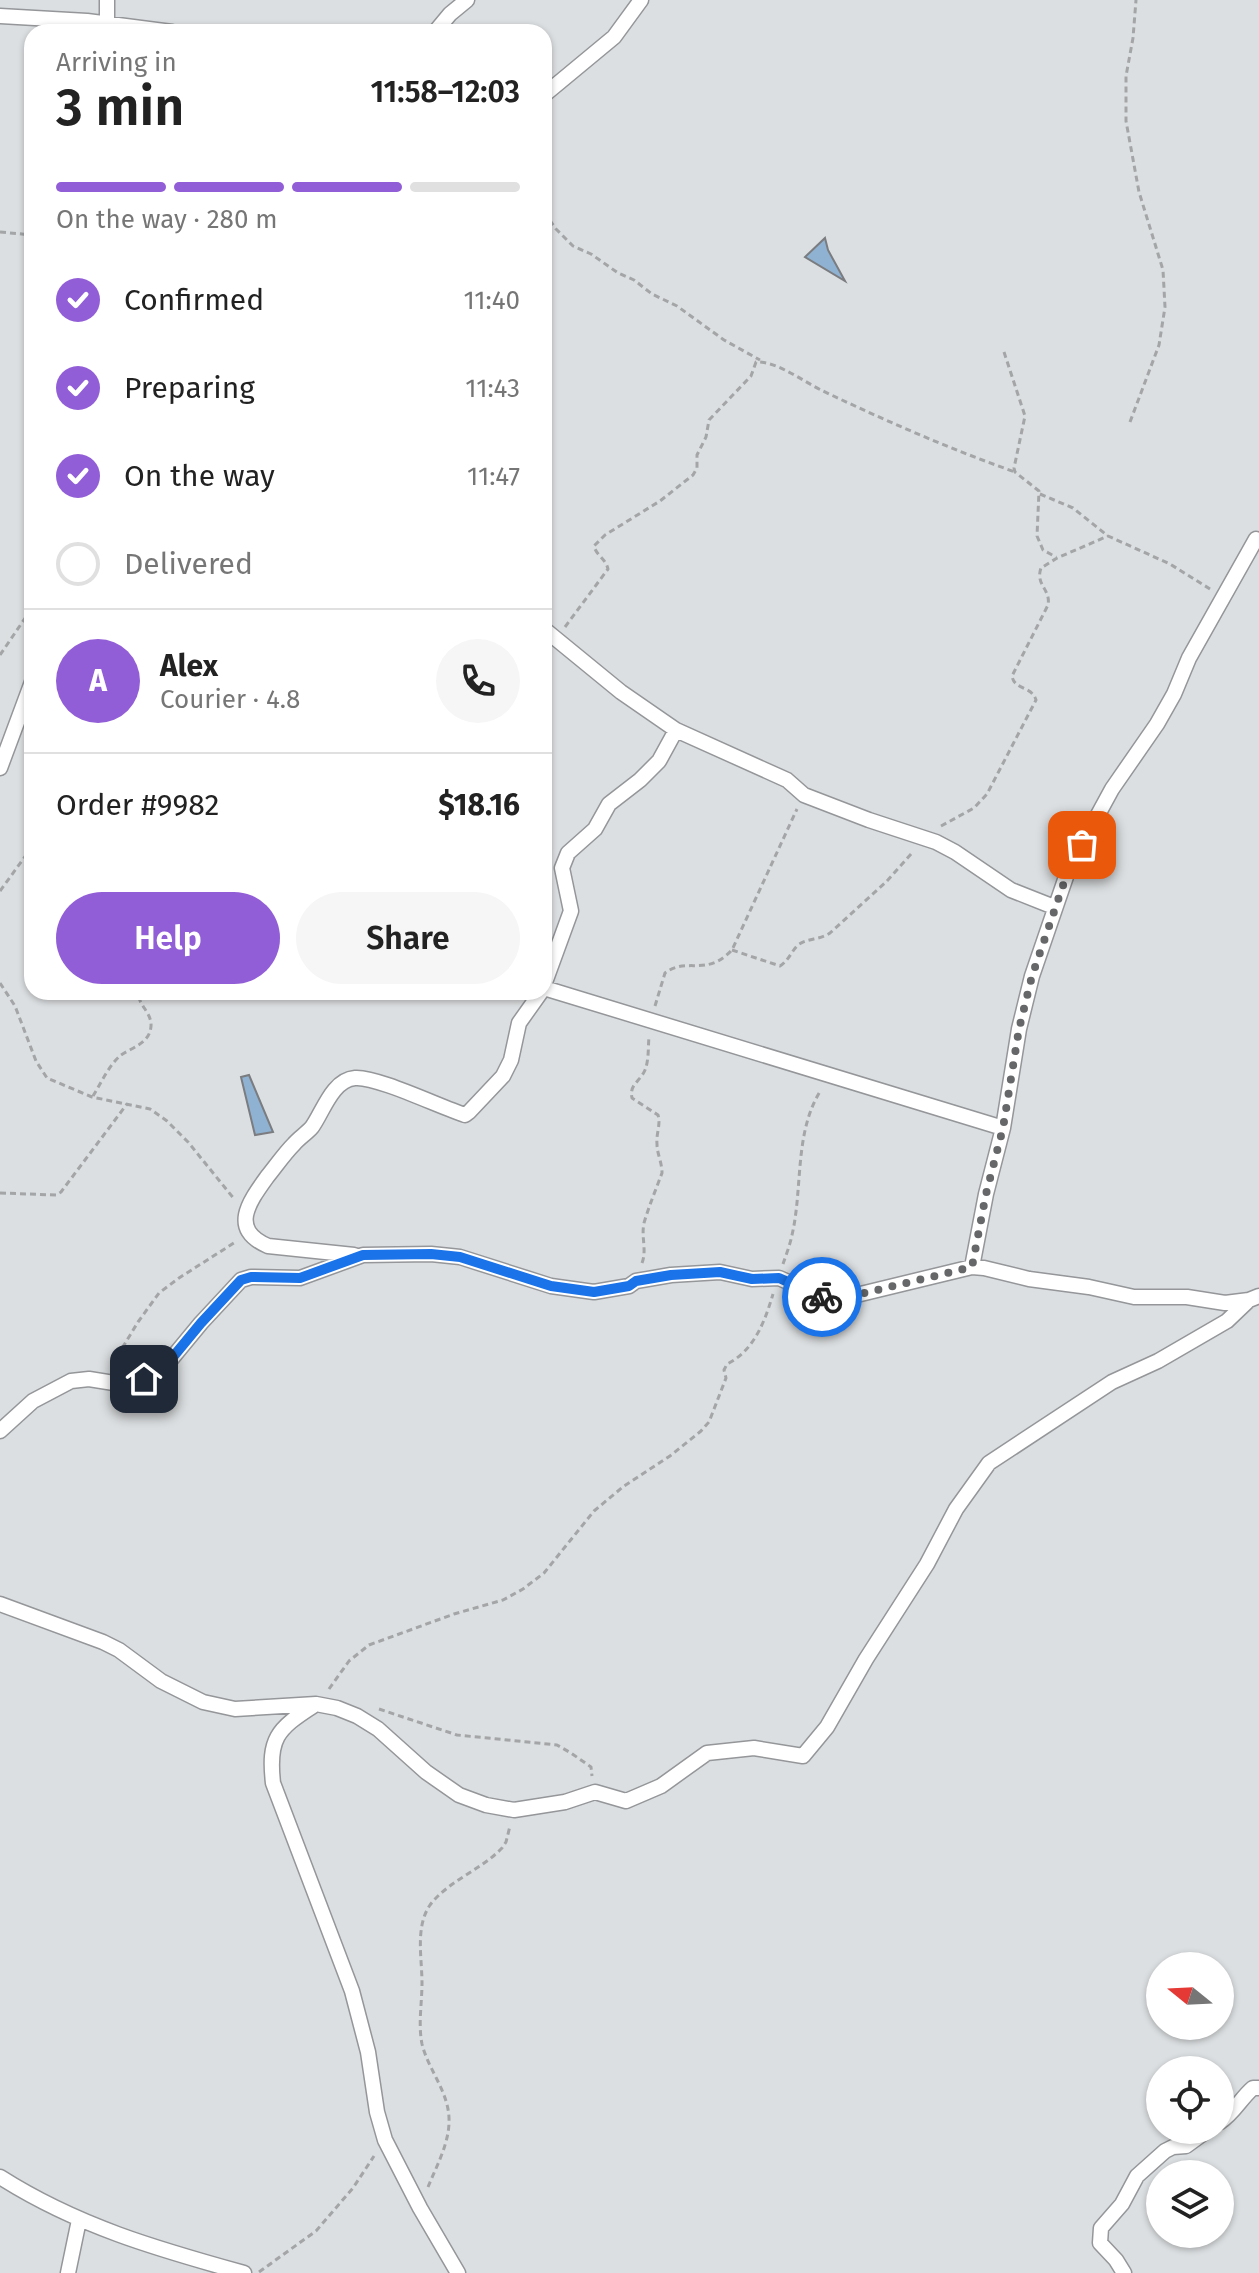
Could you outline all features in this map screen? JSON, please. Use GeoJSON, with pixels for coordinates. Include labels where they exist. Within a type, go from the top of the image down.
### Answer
{"type":"FeatureCollection","features":[{"type":"Feature","properties":{"kind":"street"},"geometry":{"type":"LineString","coordinates":[[107,0],[107,23]]}},
{"type":"Feature","properties":{"kind":"street"},"geometry":{"type":"LineString","coordinates":[[442,24],[467,0]]}},
{"type":"Feature","properties":{"kind":"street"},"geometry":{"type":"LineString","coordinates":[[552,88],[614,37],[641,0]]}},
{"type":"Feature","properties":{"kind":"street"},"geometry":{"type":"LineString","coordinates":[[0,16],[114,24]]}},
{"type":"Feature","properties":{"kind":"street"},"geometry":{"type":"LineString","coordinates":[[972,1267],[1003,1128],[1019,1029],[1032,976],[1069,868],[1132,758],[1157,724],[1222,597],[1256,539]]}},
{"type":"Feature","properties":{"kind":"street"},"geometry":{"type":"LineString","coordinates":[[552,636],[621,692],[676,730],[787,780],[804,795],[925,837],[955,852],[1011,890],[1054,907]]}},
{"type":"Feature","properties":{"kind":"street"},"geometry":{"type":"LineString","coordinates":[[0,768],[24,704]]}},
{"type":"Feature","properties":{"kind":"street"},"geometry":{"type":"LineString","coordinates":[[552,965],[571,911],[562,868],[568,853],[595,829],[609,804],[659,761],[676,730]]}},
{"type":"Feature","properties":{"kind":"street"},"geometry":{"type":"LineString","coordinates":[[552,991],[1003,1128]]}},
{"type":"Feature","properties":{"kind":"street"},"geometry":{"type":"LineString","coordinates":[[535,1000],[519,1023],[516,1043],[503,1076],[465,1115],[373,1081],[357,1077],[346,1080],[326,1100],[311,1128],[281,1159],[253,1197],[245,1212],[249,1233],[258,1242],[278,1248],[363,1255],[431,1254],[460,1257],[551,1286],[594,1292],[671,1275],[720,1272],[752,1279],[779,1278],[827,1299],[840,1299],[972,1267],[1134,1297],[1187,1297],[1225,1303],[1254,1298]]}},
{"type":"Feature","properties":{"kind":"street"},"geometry":{"type":"LineString","coordinates":[[0,1431],[33,1401],[71,1381],[80,1378],[120,1384],[155,1374],[241,1280],[251,1277],[300,1278],[363,1255]]}},
{"type":"Feature","properties":{"kind":"street"},"geometry":{"type":"LineString","coordinates":[[0,1604],[103,1642],[161,1681],[203,1702],[235,1709],[316,1704],[357,1716],[378,1729],[426,1772],[459,1795],[486,1805],[514,1810],[565,1802],[595,1792],[626,1801],[661,1786],[707,1753],[754,1748],[803,1756],[827,1727],[927,1564],[956,1509],[989,1463],[1112,1382],[1158,1361],[1227,1321],[1254,1298]]}},
{"type":"Feature","properties":{"kind":"street"},"geometry":{"type":"LineString","coordinates":[[316,1704],[280,1730],[270,1759],[273,1783],[352,1991],[368,2052],[377,2112],[385,2140],[442,2249],[458,2273]]}},
{"type":"Feature","properties":{"kind":"street"},"geometry":{"type":"LineString","coordinates":[[1234,2110],[1247,2093],[1259,2088]]}},
{"type":"Feature","properties":{"kind":"street"},"geometry":{"type":"LineString","coordinates":[[1124,2273],[1100,2243],[1101,2228],[1122,2204],[1137,2176],[1155,2158],[1173,2147],[1189,2144]]}},
{"type":"Feature","properties":{"kind":"street"},"geometry":{"type":"LineString","coordinates":[[0,2177],[31,2197],[79,2220],[149,2247],[244,2273]]}},
{"type":"Feature","properties":{"kind":"street"},"geometry":{"type":"LineString","coordinates":[[68,2273],[79,2220]]}},
{"type":"Feature","properties":{"kind":"path"},"geometry":{"type":"LineString","coordinates":[[1130,422],[1159,345],[1165,307],[1163,270],[1145,216],[1126,121],[1126,76],[1136,0]]}},
{"type":"Feature","properties":{"kind":"path"},"geometry":{"type":"LineString","coordinates":[[552,223],[573,246],[677,306],[724,340],[877,415],[1015,472],[1040,494],[1084,515],[1108,536],[1182,571],[1222,597]]}},
{"type":"Feature","properties":{"kind":"path"},"geometry":{"type":"LineString","coordinates":[[0,232],[24,234]]}},
{"type":"Feature","properties":{"kind":"path"},"geometry":{"type":"LineString","coordinates":[[1004,352],[1025,416],[1015,472]]}},
{"type":"Feature","properties":{"kind":"path"},"geometry":{"type":"LineString","coordinates":[[552,632],[608,569],[594,549],[595,544],[693,475],[709,420],[751,376],[756,362],[764,362]]}},
{"type":"Feature","properties":{"kind":"path"},"geometry":{"type":"LineString","coordinates":[[1040,494],[1037,536],[1043,550],[1057,558]]}},
{"type":"Feature","properties":{"kind":"path"},"geometry":{"type":"LineString","coordinates":[[732,950],[776,966],[786,963],[798,945],[830,933],[886,882],[925,837],[974,808],[987,794],[1036,700],[1031,691],[1013,681],[1012,676],[1048,605],[1040,572],[1057,558],[1108,536]]}},
{"type":"Feature","properties":{"kind":"path"},"geometry":{"type":"LineString","coordinates":[[0,655],[24,620]]}},
{"type":"Feature","properties":{"kind":"path"},"geometry":{"type":"LineString","coordinates":[[636,1281],[646,1254],[642,1239],[644,1223],[662,1166],[656,1146],[660,1122],[658,1115],[630,1094],[647,1065],[650,1020],[665,973],[679,966],[711,965],[721,961],[732,950],[804,795]]}},
{"type":"Feature","properties":{"kind":"path"},"geometry":{"type":"LineString","coordinates":[[0,891],[24,858]]}},
{"type":"Feature","properties":{"kind":"path"},"geometry":{"type":"LineString","coordinates":[[0,983],[15,1006],[36,1061],[47,1078],[92,1097],[150,1109],[188,1142],[245,1212]]}},
{"type":"Feature","properties":{"kind":"path"},"geometry":{"type":"LineString","coordinates":[[92,1097],[114,1062],[144,1041],[150,1033],[151,1018],[139,1000]]}},
{"type":"Feature","properties":{"kind":"path"},"geometry":{"type":"LineString","coordinates":[[316,1704],[349,1661],[369,1645],[503,1600],[523,1589],[544,1573],[594,1511],[701,1431],[714,1412],[726,1378],[724,1370],[727,1364],[736,1359],[755,1338],[764,1321],[793,1233],[800,1165],[813,1103],[831,1075]]}},
{"type":"Feature","properties":{"kind":"path"},"geometry":{"type":"LineString","coordinates":[[0,1193],[56,1195],[61,1192],[127,1104]]}},
{"type":"Feature","properties":{"kind":"path"},"geometry":{"type":"LineString","coordinates":[[101,1382],[159,1293],[249,1233]]}},
{"type":"Feature","properties":{"kind":"path"},"geometry":{"type":"LineString","coordinates":[[376,1708],[457,1735],[557,1745],[591,1767],[595,1792]]}},
{"type":"Feature","properties":{"kind":"path"},"geometry":{"type":"LineString","coordinates":[[420,2208],[449,2131],[445,2099],[422,2043],[421,1937],[424,1918],[432,1902],[502,1848],[514,1810]]}},
{"type":"Feature","properties":{"kind":"path"},"geometry":{"type":"LineString","coordinates":[[257,2273],[316,2231],[353,2188],[385,2140]]}},
{"type":"Feature","properties":{"kind":"building"},"geometry":{"type":"Polygon","coordinates":[[[825,238],[828,250],[845,281],[805,257],[825,238]]]}},
{"type":"Feature","properties":{"kind":"building"},"geometry":{"type":"Polygon","coordinates":[[[249,1075],[273,1132],[255,1135],[241,1077],[249,1075]]]}},
{"type":"Feature","properties":{"kind":"way so far"},"geometry":{"type":"LineString","coordinates":[[822,1297],[840,1299],[865,1294],[972,1267],[1032,976],[1054,907],[1082,845]]}},
{"type":"Feature","properties":{"kind":"route"},"geometry":{"type":"LineString","coordinates":[[144,1379],[168,1363],[241,1280],[251,1277],[300,1278],[363,1255],[431,1254],[460,1257],[551,1286],[594,1292],[671,1275],[720,1272],[752,1279],[779,1278],[822,1297]]}}]}
